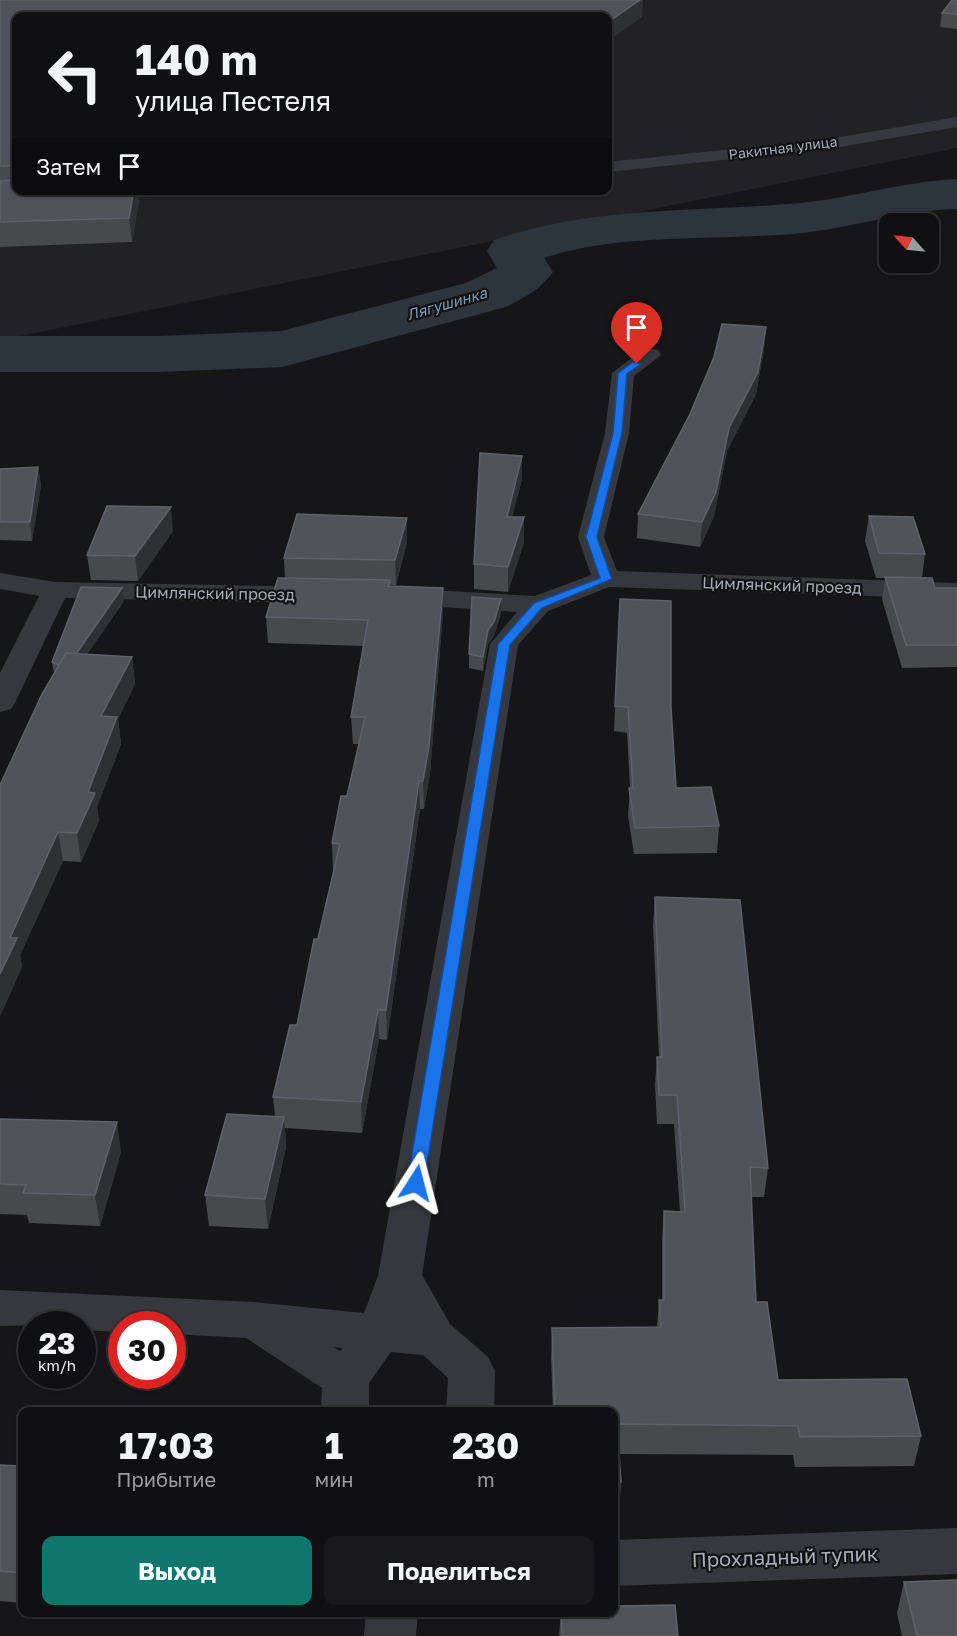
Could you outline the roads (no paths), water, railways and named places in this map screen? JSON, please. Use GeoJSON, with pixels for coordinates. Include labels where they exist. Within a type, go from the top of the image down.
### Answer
{"type":"FeatureCollection","features":[{"type":"Feature","properties":{"kind":"street","name":"Ракитная улица"},"geometry":{"type":"LineString","coordinates":[[612,167],[828,144],[957,122]]}},
{"type":"Feature","properties":{"kind":"street"},"geometry":{"type":"LineString","coordinates":[[254,1320],[346,1395],[379,1333],[400,1276],[504,644],[538,606],[606,579],[591,537],[617,433],[623,373],[650,355]]}},
{"type":"Feature","properties":{"kind":"street","name":"Цимлянский проезд"},"geometry":{"type":"LineString","coordinates":[[606,579],[957,591]]}},
{"type":"Feature","properties":{"kind":"street","name":"Цимлянский проезд"},"geometry":{"type":"LineString","coordinates":[[0,581],[54,590],[428,596],[538,606]]}},
{"type":"Feature","properties":{"kind":"street"},"geometry":{"type":"LineString","coordinates":[[0,703],[54,590]]}},
{"type":"Feature","properties":{"kind":"street"},"geometry":{"type":"LineString","coordinates":[[400,1276],[434,1336],[472,1371],[470,1407]]}},
{"type":"Feature","properties":{"kind":"street"},"geometry":{"type":"LineString","coordinates":[[0,1308],[254,1320],[379,1333],[434,1336]]}},
{"type":"Feature","properties":{"kind":"street","name":"Прохладный тупик"},"geometry":{"type":"LineString","coordinates":[[618,1563],[957,1551]]}},
{"type":"Feature","properties":{"kind":"street"},"geometry":{"type":"LineString","coordinates":[[390,1636],[392,1617]]}},
{"type":"Feature","properties":{"kind":"waterway","name":"Лягушинка"},"geometry":{"type":"LineString","coordinates":[[0,354],[159,354],[282,349],[486,295],[515,281],[526,272],[513,251],[543,241],[606,229],[813,217],[913,198],[957,194]]}}]}
